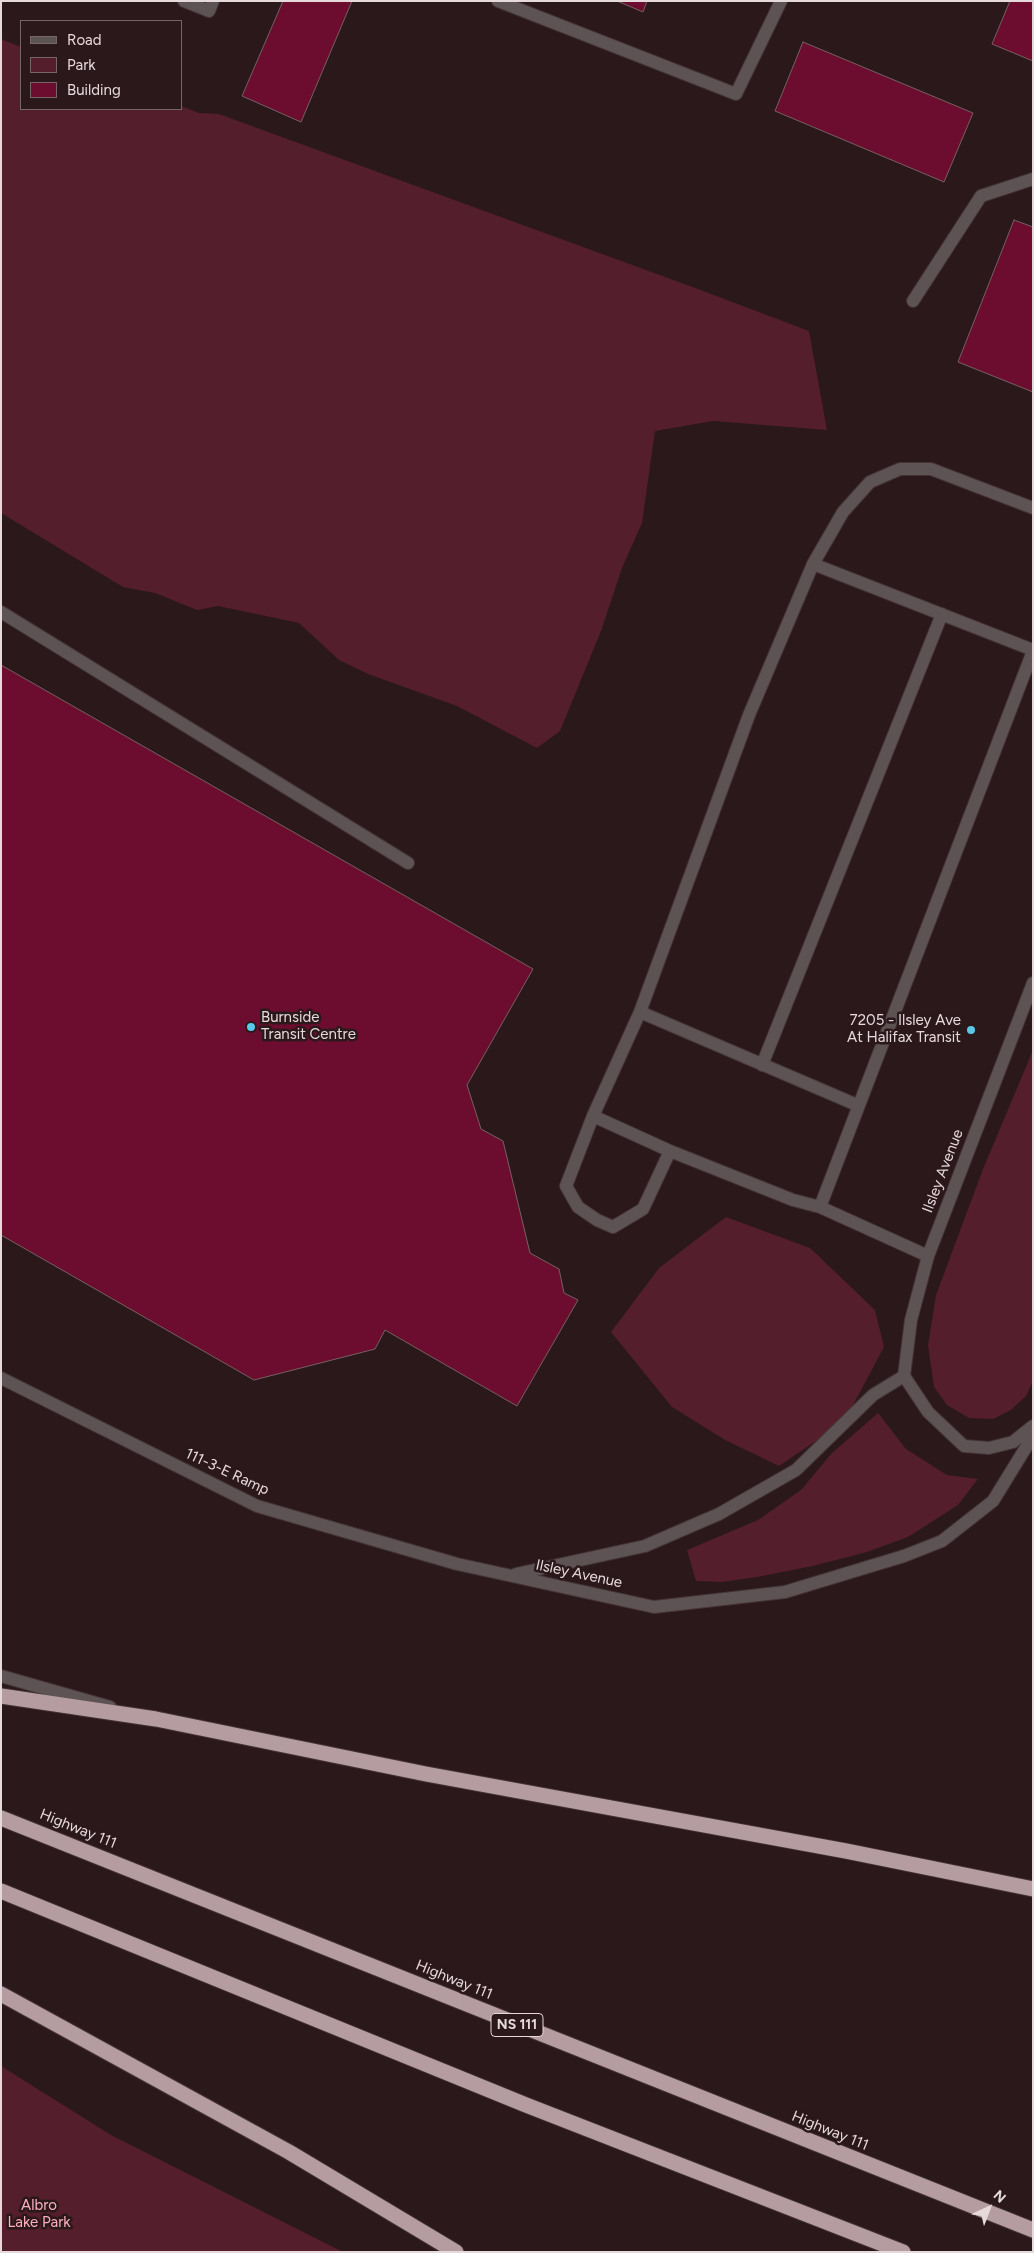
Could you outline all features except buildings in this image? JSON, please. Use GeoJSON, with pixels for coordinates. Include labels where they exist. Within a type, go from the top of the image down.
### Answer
{"type":"FeatureCollection","features":[{"type":"Feature","properties":{"kind":"highway"},"geometry":{"type":"LineString","coordinates":[[1,1696],[156,1719],[426,1774],[748,1832],[1002,1881],[1033,1889]]}},
{"type":"Feature","properties":{"kind":"highway","name":"Highway 111"},"geometry":{"type":"LineString","coordinates":[[1,1818],[1033,2230]]}},
{"type":"Feature","properties":{"kind":"highway"},"geometry":{"type":"LineString","coordinates":[[1002,1881],[1033,1876]]}},
{"type":"Feature","properties":{"kind":"highway"},"geometry":{"type":"LineString","coordinates":[[1,1891],[526,2105],[903,2252]]}},
{"type":"Feature","properties":{"kind":"highway"},"geometry":{"type":"LineString","coordinates":[[1,1994],[290,2152],[456,2252]]}},
{"type":"Feature","properties":{"kind":"street"},"geometry":{"type":"LineString","coordinates":[[184,1],[209,11],[213,1]]}},
{"type":"Feature","properties":{"kind":"street"},"geometry":{"type":"LineString","coordinates":[[498,1],[736,94],[781,1]]}},
{"type":"Feature","properties":{"kind":"street"},"geometry":{"type":"LineString","coordinates":[[913,301],[981,196],[1033,179]]}},
{"type":"Feature","properties":{"kind":"street"},"geometry":{"type":"LineString","coordinates":[[670,1150],[643,1209],[613,1227],[596,1220],[578,1207],[566,1186],[593,1116],[640,1012],[749,715],[813,564],[843,512],[870,482],[900,469],[930,469],[1033,508]]}},
{"type":"Feature","properties":{"kind":"street"},"geometry":{"type":"LineString","coordinates":[[813,564],[1033,650],[820,1206]]}},
{"type":"Feature","properties":{"kind":"street"},"geometry":{"type":"LineString","coordinates":[[1,612],[408,863]]}},
{"type":"Feature","properties":{"kind":"street"},"geometry":{"type":"LineString","coordinates":[[762,1065],[942,614]]}},
{"type":"Feature","properties":{"kind":"street","name":"Ilsley Avenue"},"geometry":{"type":"LineString","coordinates":[[510,1575],[645,1546],[719,1514],[796,1470],[873,1395],[904,1376],[911,1320],[928,1256],[1033,983]]}},
{"type":"Feature","properties":{"kind":"street"},"geometry":{"type":"LineString","coordinates":[[640,1012],[858,1105]]}},
{"type":"Feature","properties":{"kind":"street"},"geometry":{"type":"LineString","coordinates":[[593,1116],[670,1150],[793,1200],[820,1206],[928,1256]]}},
{"type":"Feature","properties":{"kind":"street"},"geometry":{"type":"LineString","coordinates":[[904,1376],[928,1412],[964,1446],[989,1448],[1013,1442],[1033,1426]]}},
{"type":"Feature","properties":{"kind":"street","name":"111-3-E Ramp"},"geometry":{"type":"LineString","coordinates":[[1,1378],[256,1506],[457,1564],[510,1575]]}},
{"type":"Feature","properties":{"kind":"street","name":"Ilsley Avenue"},"geometry":{"type":"LineString","coordinates":[[510,1575],[654,1607],[793,1590],[904,1556],[942,1541],[993,1501],[1033,1436]]}},
{"type":"Feature","properties":{"kind":"street"},"geometry":{"type":"LineString","coordinates":[[1,1676],[156,1719]]}},
{"type":"Feature","properties":{"kind":"green space"},"geometry":{"type":"Polygon","coordinates":[[[1,39],[20,47],[20,110],[182,110],[182,106],[199,113],[219,114],[809,331],[827,430],[713,421],[655,431],[642,523],[622,568],[601,631],[560,731],[537,748],[457,706],[368,674],[339,660],[299,623],[218,606],[197,610],[155,593],[123,587],[1,513],[1,39]]]}},
{"type":"Feature","properties":{"kind":"green space"},"geometry":{"type":"Polygon","coordinates":[[[1033,1050],[1033,1381],[1026,1396],[1011,1410],[993,1419],[969,1418],[947,1405],[934,1387],[928,1345],[936,1295],[983,1169],[1033,1050]]]}},
{"type":"Feature","properties":{"kind":"green space"},"geometry":{"type":"Polygon","coordinates":[[[726,1217],[810,1248],[875,1310],[884,1347],[844,1422],[779,1466],[725,1440],[672,1407],[611,1332],[659,1268],[726,1217]]]}},
{"type":"Feature","properties":{"kind":"green space"},"geometry":{"type":"Polygon","coordinates":[[[878,1413],[906,1449],[947,1475],[978,1479],[958,1505],[908,1537],[867,1552],[813,1566],[757,1577],[722,1582],[696,1581],[687,1550],[758,1520],[801,1490],[831,1454],[878,1413]]]}},
{"type":"Feature","properties":{"kind":"green space","name":"Albro Lake Park"},"geometry":{"type":"Polygon","coordinates":[[[1,2066],[111,2135],[343,2252],[1,2252],[1,2066]]]}},
{"type":"Feature","properties":{"kind":"place","name":"Burnside Transit Centre"},"geometry":{"type":"Point","coordinates":[251,1027]}},
{"type":"Feature","properties":{"kind":"place","name":"7205 - Ilsley Ave At Halifax Transit"},"geometry":{"type":"Point","coordinates":[971,1030]}}]}
